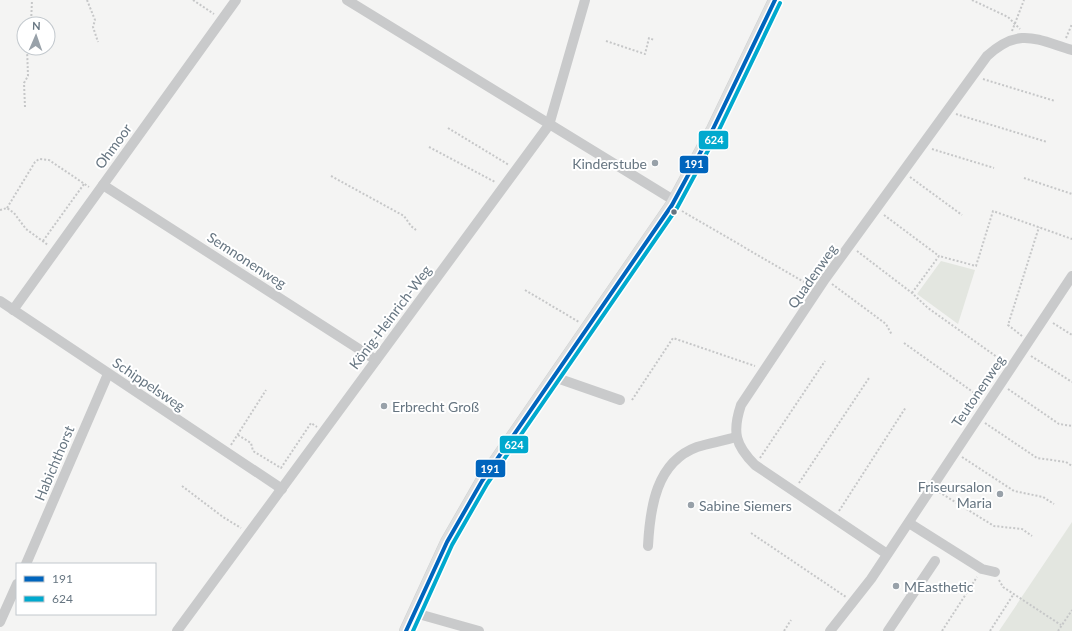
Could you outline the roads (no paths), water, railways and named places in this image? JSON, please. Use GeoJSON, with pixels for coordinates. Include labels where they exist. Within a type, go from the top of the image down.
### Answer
{"type":"FeatureCollection","features":[{"type":"Feature","properties":{"kind":"main road"},"geometry":{"type":"LineString","coordinates":[[406,631],[447,542],[482,481],[674,203],[713,129],[775,0]]}},
{"type":"Feature","properties":{"kind":"street","name":"Ohmoor"},"geometry":{"type":"LineString","coordinates":[[13,310],[236,0]]}},
{"type":"Feature","properties":{"kind":"street"},"geometry":{"type":"LineString","coordinates":[[347,0],[674,203]]}},
{"type":"Feature","properties":{"kind":"street","name":"König-Heinrich-Weg"},"geometry":{"type":"LineString","coordinates":[[178,631],[549,125],[585,0]]}},
{"type":"Feature","properties":{"kind":"street","name":"Quadenweg"},"geometry":{"type":"LineString","coordinates":[[736,437],[738,416],[741,405],[764,369],[825,279],[923,147],[987,56],[1009,40],[1027,38],[1068,49]]}},
{"type":"Feature","properties":{"kind":"street","name":"Semnonenweg"},"geometry":{"type":"LineString","coordinates":[[100,189],[376,360]]}},
{"type":"Feature","properties":{"kind":"street","name":"Teutonenweg"},"geometry":{"type":"LineString","coordinates":[[830,631],[854,602],[909,523],[976,417],[1072,276]]}},
{"type":"Feature","properties":{"kind":"street","name":"Schippelsweg"},"geometry":{"type":"LineString","coordinates":[[0,301],[282,489]]}},
{"type":"Feature","properties":{"kind":"street","name":"Habichthorst"},"geometry":{"type":"LineString","coordinates":[[26,563],[108,374]]}},
{"type":"Feature","properties":{"kind":"street"},"geometry":{"type":"LineString","coordinates":[[554,377],[620,400]]}},
{"type":"Feature","properties":{"kind":"street"},"geometry":{"type":"LineString","coordinates":[[648,546],[650,511],[666,470],[676,459],[696,447],[736,437],[747,456],[755,465],[887,554]]}},
{"type":"Feature","properties":{"kind":"street"},"geometry":{"type":"LineString","coordinates":[[909,523],[982,569],[995,572]]}},
{"type":"Feature","properties":{"kind":"street"},"geometry":{"type":"LineString","coordinates":[[888,631],[935,561]]}},
{"type":"Feature","properties":{"kind":"street"},"geometry":{"type":"LineString","coordinates":[[0,622],[16,586]]}},
{"type":"Feature","properties":{"kind":"street"},"geometry":{"type":"LineString","coordinates":[[415,613],[479,631]]}},
{"type":"Feature","properties":{"kind":"place","name":"Kinderstube"},"geometry":{"type":"Point","coordinates":[655,163]}},
{"type":"Feature","properties":{"kind":"place","name":"Erbrecht Groß"},"geometry":{"type":"Point","coordinates":[384,406]}},
{"type":"Feature","properties":{"kind":"place","name":"Friseursalon Maria"},"geometry":{"type":"Point","coordinates":[1000,494]}},
{"type":"Feature","properties":{"kind":"place","name":"Sabine Siemers"},"geometry":{"type":"Point","coordinates":[691,505]}},
{"type":"Feature","properties":{"kind":"place","name":"MEasthetic"},"geometry":{"type":"Point","coordinates":[896,586]}}]}
